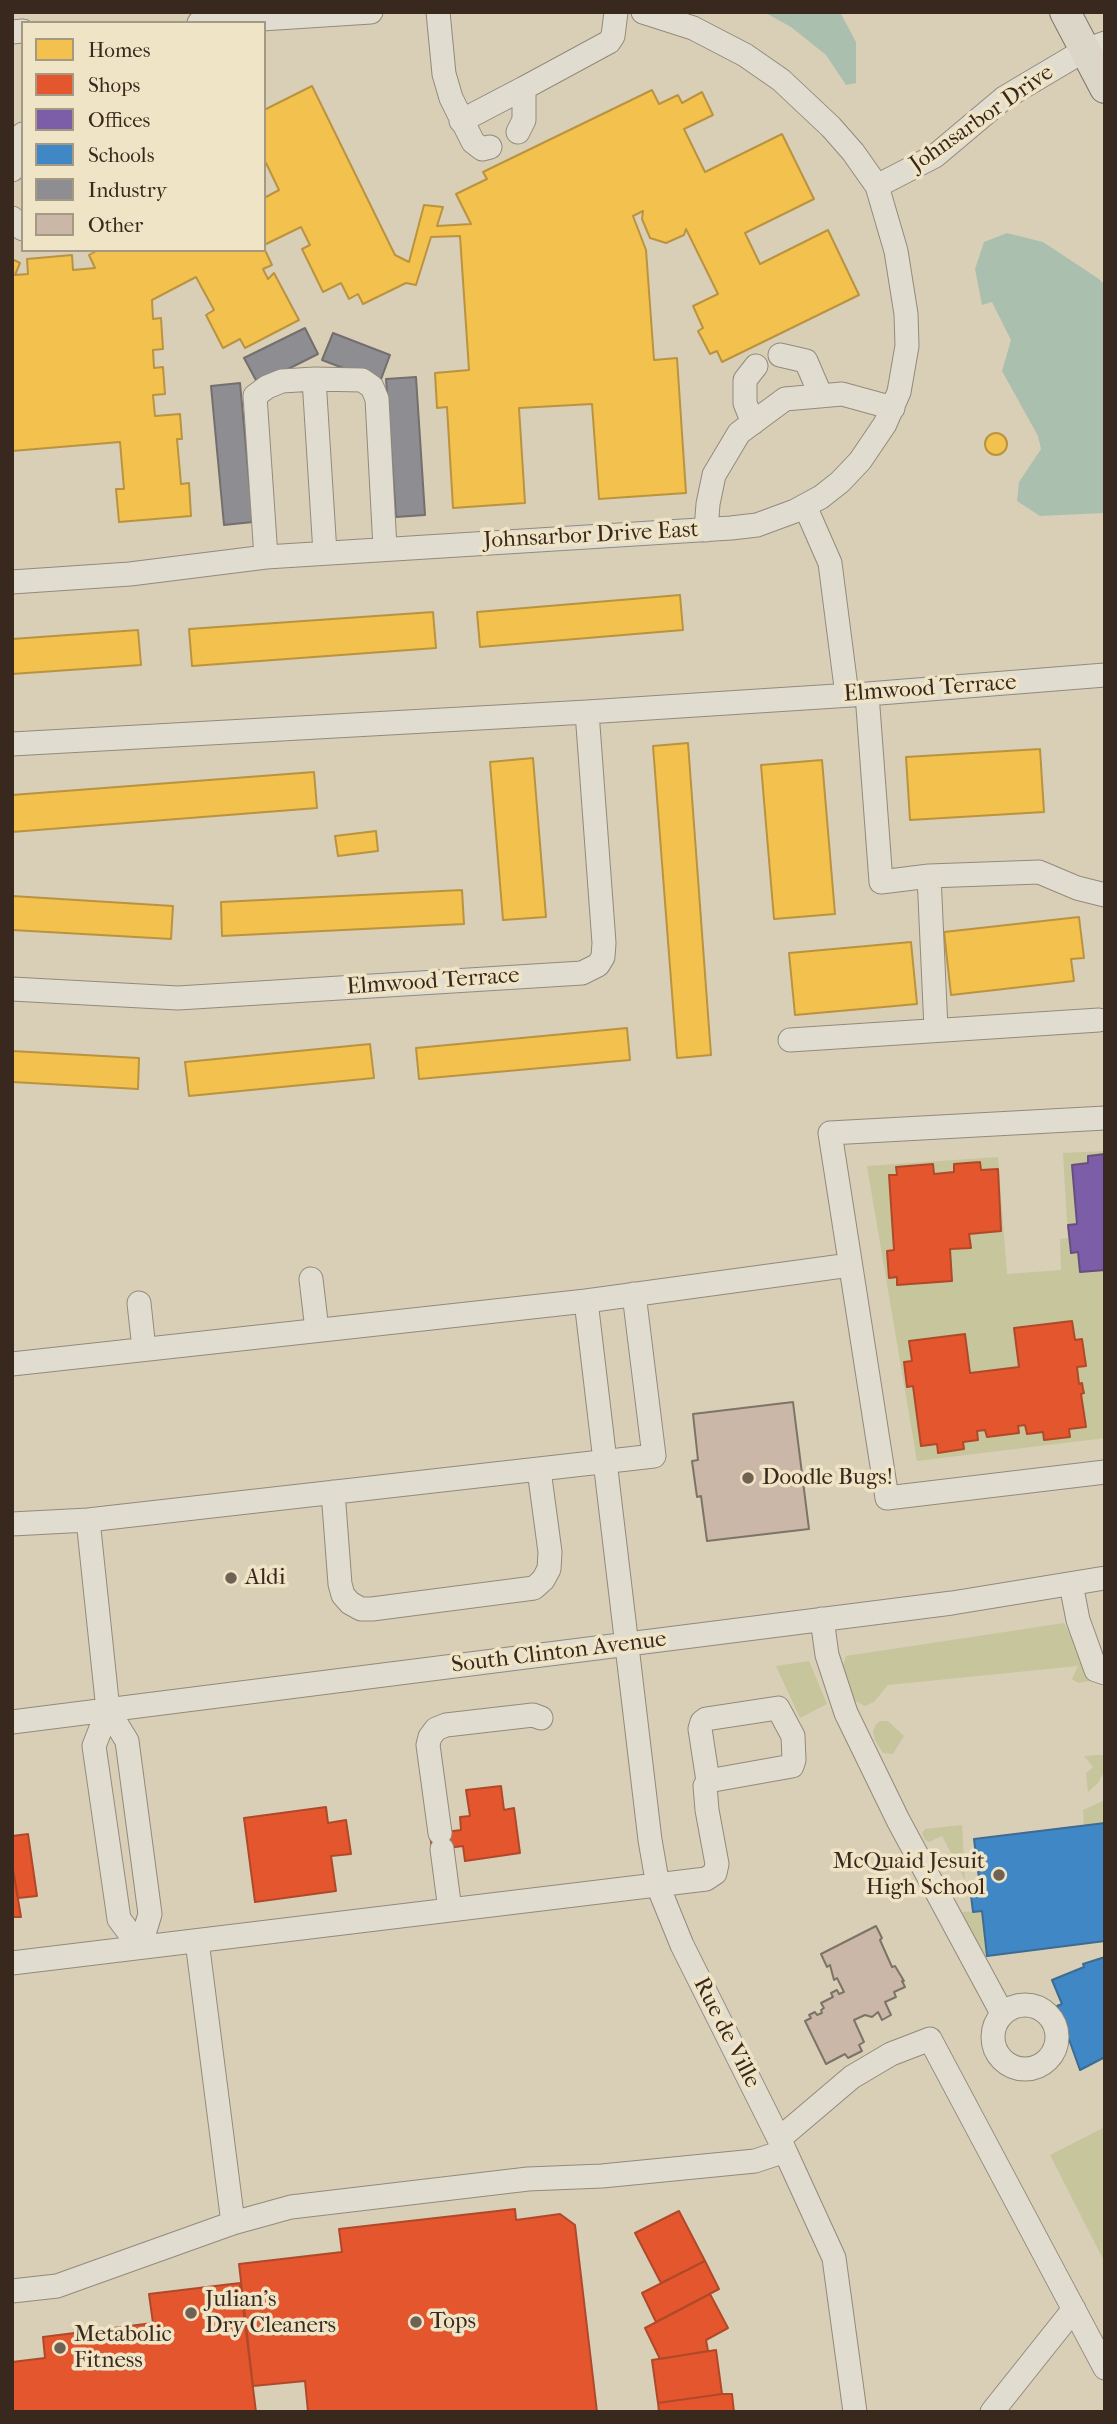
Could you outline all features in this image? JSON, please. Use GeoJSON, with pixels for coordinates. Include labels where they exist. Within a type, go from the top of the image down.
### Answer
{"type":"FeatureCollection","features":[{"type":"Feature","properties":{"kind":"main road"},"geometry":{"type":"LineString","coordinates":[[1065,12],[1095,47],[1105,88]]}},
{"type":"Feature","properties":{"kind":"street"},"geometry":{"type":"LineString","coordinates":[[246,21],[372,12]]}},
{"type":"Feature","properties":{"kind":"street"},"geometry":{"type":"LineString","coordinates":[[438,12],[444,74],[451,98],[473,142],[482,149],[490,147]]}},
{"type":"Feature","properties":{"kind":"street"},"geometry":{"type":"LineString","coordinates":[[461,121],[609,42],[613,36],[616,12]]}},
{"type":"Feature","properties":{"kind":"street","name":"Johnsarbor Drive East"},"geometry":{"type":"LineString","coordinates":[[12,582],[130,574],[267,557],[757,525],[805,506],[840,482],[860,461],[893,408],[903,376],[907,346],[906,314],[890,227],[877,186],[831,127],[781,80],[745,55],[693,29],[643,12]]}},
{"type":"Feature","properties":{"kind":"street","name":"Johnsarbor Drive"},"geometry":{"type":"LineString","coordinates":[[877,186],[935,156],[1004,98],[1095,47]]}},
{"type":"Feature","properties":{"kind":"street"},"geometry":{"type":"LineString","coordinates":[[518,132],[524,120],[524,88]]}},
{"type":"Feature","properties":{"kind":"street"},"geometry":{"type":"LineString","coordinates":[[12,170],[21,141]]}},
{"type":"Feature","properties":{"kind":"street"},"geometry":{"type":"LineString","coordinates":[[780,355],[806,361],[821,396]]}},
{"type":"Feature","properties":{"kind":"street"},"geometry":{"type":"LineString","coordinates":[[753,423],[745,403],[746,380],[756,366]]}},
{"type":"Feature","properties":{"kind":"street"},"geometry":{"type":"LineString","coordinates":[[314,379],[325,553]]}},
{"type":"Feature","properties":{"kind":"street"},"geometry":{"type":"LineString","coordinates":[[267,557],[255,396],[282,381],[362,380],[372,387],[377,399],[385,548]]}},
{"type":"Feature","properties":{"kind":"street"},"geometry":{"type":"LineString","coordinates":[[706,530],[714,475],[739,433],[785,399],[842,394],[893,408]]}},
{"type":"Feature","properties":{"kind":"street"},"geometry":{"type":"LineString","coordinates":[[805,506],[830,563],[857,695],[881,883],[929,876],[1039,872],[1077,888],[1105,895]]}},
{"type":"Feature","properties":{"kind":"street","name":"Elmwood Terrace"},"geometry":{"type":"LineString","coordinates":[[12,744],[857,695],[1105,675]]}},
{"type":"Feature","properties":{"kind":"street","name":"Elmwood Terrace"},"geometry":{"type":"LineString","coordinates":[[12,989],[178,998],[582,973],[592,970],[603,957],[604,943],[587,712]]}},
{"type":"Feature","properties":{"kind":"street"},"geometry":{"type":"LineString","coordinates":[[929,876],[936,1029]]}},
{"type":"Feature","properties":{"kind":"street"},"geometry":{"type":"LineString","coordinates":[[790,1040],[1099,1020]]}},
{"type":"Feature","properties":{"kind":"street"},"geometry":{"type":"LineString","coordinates":[[1105,1118],[830,1133],[887,1498],[1105,1472]]}},
{"type":"Feature","properties":{"kind":"street"},"geometry":{"type":"LineString","coordinates":[[12,1364],[586,1301],[850,1265]]}},
{"type":"Feature","properties":{"kind":"street"},"geometry":{"type":"LineString","coordinates":[[311,1279],[317,1329]]}},
{"type":"Feature","properties":{"kind":"street"},"geometry":{"type":"LineString","coordinates":[[12,1524],[88,1520],[654,1456],[634,1294]]}},
{"type":"Feature","properties":{"kind":"street","name":"Rue de Ville"},"geometry":{"type":"LineString","coordinates":[[586,1301],[626,1645],[658,1886],[682,1945],[782,2145],[834,2258],[855,2412]]}},
{"type":"Feature","properties":{"kind":"street"},"geometry":{"type":"LineString","coordinates":[[139,1303],[144,1349]]}},
{"type":"Feature","properties":{"kind":"street"},"geometry":{"type":"LineString","coordinates":[[333,1492],[343,1595],[361,1609],[372,1609],[534,1588],[549,1569],[550,1552],[539,1469]]}},
{"type":"Feature","properties":{"kind":"street"},"geometry":{"type":"LineString","coordinates":[[88,1520],[108,1710],[127,1741],[150,1914],[140,1947]]}},
{"type":"Feature","properties":{"kind":"street","name":"South Clinton Avenue"},"geometry":{"type":"LineString","coordinates":[[12,1722],[952,1603],[1105,1578]]}},
{"type":"Feature","properties":{"kind":"street"},"geometry":{"type":"LineString","coordinates":[[1071,1584],[1078,1620],[1096,1670],[1105,1674]]}},
{"type":"Feature","properties":{"kind":"street"},"geometry":{"type":"LineString","coordinates":[[822,1619],[827,1655],[846,1713],[898,1820],[1002,2013]]}},
{"type":"Feature","properties":{"kind":"street"},"geometry":{"type":"LineString","coordinates":[[108,1710],[94,1746],[119,1919],[140,1947]]}},
{"type":"Feature","properties":{"kind":"street"},"geometry":{"type":"LineString","coordinates":[[450,1910],[428,1745],[430,1737],[436,1729],[446,1725],[533,1715],[541,1717]]}},
{"type":"Feature","properties":{"kind":"street"},"geometry":{"type":"LineString","coordinates":[[12,1963],[706,1879],[715,1873],[717,1864],[707,1810],[705,1786],[708,1781]]}},
{"type":"Feature","properties":{"kind":"street"},"geometry":{"type":"LineString","coordinates":[[197,1941],[233,2223]]}},
{"type":"Feature","properties":{"kind":"street"},"geometry":{"type":"LineString","coordinates":[[12,2291],[57,2286],[233,2223],[291,2207],[528,2179],[602,2176],[755,2161],[782,2145],[852,2077],[891,2054],[930,2039],[1105,2368]]}},
{"type":"Feature","properties":{"kind":"street"},"geometry":{"type":"LineString","coordinates":[[992,2412],[1074,2309]]}},
{"type":"Feature","properties":{"kind":"green space"},"geometry":{"type":"Polygon","coordinates":[[[1105,1151],[1105,1154],[1088,1156],[1088,1163],[1072,1165],[1077,1224],[1068,1225],[1070,1252],[1078,1252],[1080,1271],[1105,1270],[1105,1438],[917,1461],[867,1166],[998,1157],[1007,1274],[1061,1270],[1060,1239],[1068,1238],[1063,1153],[1105,1151]],[[980,1162],[954,1164],[954,1172],[934,1174],[932,1164],[896,1167],[897,1175],[889,1176],[894,1250],[887,1251],[889,1277],[897,1277],[897,1285],[952,1281],[950,1249],[970,1248],[969,1234],[1001,1231],[998,1169],[981,1170],[980,1162]],[[965,1334],[909,1342],[912,1361],[904,1363],[907,1387],[913,1386],[922,1446],[937,1444],[939,1453],[964,1449],[963,1442],[978,1440],[977,1431],[985,1430],[987,1437],[1018,1433],[1018,1426],[1025,1425],[1043,1432],[1044,1440],[1070,1437],[1069,1429],[1085,1427],[1077,1367],[1086,1365],[1083,1340],[1019,1367],[970,1373],[965,1334]]]}},
{"type":"Feature","properties":{"kind":"green space"},"geometry":{"type":"Polygon","coordinates":[[[1064,1623],[1092,1677],[1089,1681],[1078,1683],[1072,1679],[1078,1666],[888,1685],[874,1702],[865,1706],[853,1700],[843,1665],[846,1656],[1064,1623]]]}},
{"type":"Feature","properties":{"kind":"green space"},"geometry":{"type":"Polygon","coordinates":[[[809,1661],[827,1704],[800,1718],[776,1666],[809,1661]]]}},
{"type":"Feature","properties":{"kind":"green space"},"geometry":{"type":"Polygon","coordinates":[[[880,1721],[888,1721],[904,1736],[893,1754],[883,1753],[875,1740],[873,1732],[880,1721]]]}},
{"type":"Feature","properties":{"kind":"green space"},"geometry":{"type":"Polygon","coordinates":[[[1105,1755],[1099,1782],[1088,1792],[1086,1773],[1093,1767],[1084,1756],[1105,1755]]]}},
{"type":"Feature","properties":{"kind":"green space"},"geometry":{"type":"Polygon","coordinates":[[[1105,1800],[1105,1823],[1084,1826],[1083,1810],[1105,1800]]]}},
{"type":"Feature","properties":{"kind":"green space"},"geometry":{"type":"Polygon","coordinates":[[[962,1825],[965,1880],[942,1836],[929,1842],[922,1833],[925,1829],[962,1825]]]}},
{"type":"Feature","properties":{"kind":"green space"},"geometry":{"type":"Polygon","coordinates":[[[982,1911],[987,1956],[984,1957],[962,1912],[982,1911]]]}},
{"type":"Feature","properties":{"kind":"green space"},"geometry":{"type":"Polygon","coordinates":[[[1105,2127],[1105,2263],[1050,2155],[1105,2127]]]}},
{"type":"Feature","properties":{"kind":"shaded area"},"geometry":{"type":"Polygon","coordinates":[[[764,12],[840,12],[856,42],[856,83],[846,85],[826,55],[791,27],[764,12]]]}},
{"type":"Feature","properties":{"kind":"shaded area"},"geometry":{"type":"Polygon","coordinates":[[[1007,233],[1043,242],[1105,285],[1105,513],[1040,516],[1017,501],[1019,482],[1041,449],[1038,436],[1002,371],[1011,340],[992,302],[982,305],[975,269],[984,242],[1007,233]]]}},
{"type":"Feature","properties":{"kind":"building: Homes"},"geometry":{"type":"Polygon","coordinates":[[[312,86],[395,255],[409,262],[424,205],[443,207],[437,226],[471,224],[456,194],[487,179],[483,172],[652,90],[659,104],[678,95],[682,103],[702,92],[713,115],[684,129],[705,172],[782,134],[814,199],[745,233],[760,264],[828,230],[859,295],[722,362],[717,351],[710,354],[698,331],[703,328],[693,306],[718,294],[686,229],[684,235],[666,243],[650,238],[642,219],[643,211],[633,216],[646,250],[654,360],[677,358],[686,493],[599,499],[592,404],[519,408],[525,503],[453,508],[447,407],[437,408],[435,373],[469,370],[460,236],[431,237],[416,285],[406,283],[363,304],[358,294],[349,299],[341,283],[323,292],[302,249],[310,245],[301,227],[266,244],[266,197],[279,190],[266,163],[266,109],[312,86]]]}},
{"type":"Feature","properties":{"kind":"building: Homes"},"geometry":{"type":"Polygon","coordinates":[[[94,252],[266,252],[272,265],[263,269],[268,279],[274,273],[299,320],[245,348],[240,339],[223,348],[206,315],[214,310],[196,277],[152,300],[153,319],[161,318],[163,349],[153,350],[154,368],[163,367],[165,394],[153,395],[155,416],[180,414],[182,439],[177,439],[181,484],[189,483],[191,516],[119,522],[116,489],[124,489],[120,442],[12,451],[12,259],[20,263],[15,275],[28,274],[27,259],[72,255],[73,270],[95,268],[89,255],[94,252]]]}},
{"type":"Feature","properties":{"kind":"building: Homes"},"geometry":{"type":"Polygon","coordinates":[[[996,433],[1004,436],[1007,444],[1004,452],[996,455],[988,452],[985,444],[988,436],[996,433]]]}},
{"type":"Feature","properties":{"kind":"building: Homes"},"geometry":{"type":"Polygon","coordinates":[[[680,595],[683,630],[480,647],[477,612],[680,595]]]}},
{"type":"Feature","properties":{"kind":"building: Homes"},"geometry":{"type":"Polygon","coordinates":[[[433,612],[436,648],[192,666],[189,629],[433,612]]]}},
{"type":"Feature","properties":{"kind":"building: Homes"},"geometry":{"type":"Polygon","coordinates":[[[138,630],[141,665],[12,674],[12,639],[138,630]]]}},
{"type":"Feature","properties":{"kind":"building: Homes"},"geometry":{"type":"Polygon","coordinates":[[[688,743],[711,1055],[677,1058],[653,746],[688,743]]]}},
{"type":"Feature","properties":{"kind":"building: Homes"},"geometry":{"type":"Polygon","coordinates":[[[1040,749],[1044,812],[910,820],[906,757],[1040,749]]]}},
{"type":"Feature","properties":{"kind":"building: Homes"},"geometry":{"type":"Polygon","coordinates":[[[533,758],[546,917],[503,920],[490,762],[533,758]]]}},
{"type":"Feature","properties":{"kind":"building: Homes"},"geometry":{"type":"Polygon","coordinates":[[[822,760],[835,914],[774,919],[761,765],[822,760]]]}},
{"type":"Feature","properties":{"kind":"building: Homes"},"geometry":{"type":"Polygon","coordinates":[[[314,772],[317,808],[12,832],[12,795],[314,772]]]}},
{"type":"Feature","properties":{"kind":"building: Homes"},"geometry":{"type":"Polygon","coordinates":[[[376,831],[378,851],[338,856],[335,836],[376,831]]]}},
{"type":"Feature","properties":{"kind":"building: Homes"},"geometry":{"type":"Polygon","coordinates":[[[462,890],[464,924],[222,936],[221,902],[462,890]]]}},
{"type":"Feature","properties":{"kind":"building: Homes"},"geometry":{"type":"Polygon","coordinates":[[[12,896],[173,906],[171,939],[12,930],[12,896]]]}},
{"type":"Feature","properties":{"kind":"building: Homes"},"geometry":{"type":"Polygon","coordinates":[[[1079,917],[1084,958],[1071,959],[1074,981],[951,995],[944,932],[1079,917]]]}},
{"type":"Feature","properties":{"kind":"building: Homes"},"geometry":{"type":"Polygon","coordinates":[[[911,942],[917,1004],[795,1015],[789,953],[911,942]]]}},
{"type":"Feature","properties":{"kind":"building: Homes"},"geometry":{"type":"Polygon","coordinates":[[[627,1028],[630,1060],[419,1079],[416,1048],[627,1028]]]}},
{"type":"Feature","properties":{"kind":"building: Homes"},"geometry":{"type":"Polygon","coordinates":[[[370,1044],[374,1078],[189,1096],[185,1062],[370,1044]]]}},
{"type":"Feature","properties":{"kind":"building: Homes"},"geometry":{"type":"Polygon","coordinates":[[[12,1051],[139,1058],[138,1089],[12,1082],[12,1051]]]}},
{"type":"Feature","properties":{"kind":"building: Shops"},"geometry":{"type":"Polygon","coordinates":[[[980,1162],[981,1170],[998,1169],[1001,1231],[969,1234],[971,1248],[950,1249],[952,1281],[897,1285],[897,1277],[889,1278],[887,1251],[894,1250],[889,1175],[897,1175],[896,1167],[933,1164],[934,1174],[954,1172],[954,1164],[980,1162]]]}},
{"type":"Feature","properties":{"kind":"building: Shops"},"geometry":{"type":"Polygon","coordinates":[[[1072,1321],[1075,1340],[1082,1339],[1086,1366],[1077,1367],[1079,1384],[1082,1383],[1084,1393],[1081,1394],[1086,1427],[1069,1429],[1070,1437],[1044,1440],[1043,1432],[1027,1434],[1025,1425],[1018,1426],[1019,1433],[987,1437],[985,1430],[977,1431],[978,1440],[963,1442],[964,1449],[938,1453],[937,1444],[921,1446],[913,1386],[907,1387],[904,1362],[912,1361],[909,1341],[965,1334],[970,1373],[1019,1367],[1014,1328],[1072,1321]]]}},
{"type":"Feature","properties":{"kind":"building: Shops"},"geometry":{"type":"Polygon","coordinates":[[[501,1786],[504,1810],[514,1808],[520,1853],[465,1861],[463,1846],[432,1850],[430,1834],[461,1830],[460,1817],[470,1816],[466,1790],[501,1786]]]}},
{"type":"Feature","properties":{"kind":"building: Shops"},"geometry":{"type":"Polygon","coordinates":[[[326,1807],[328,1823],[346,1820],[351,1854],[331,1856],[336,1891],[255,1902],[244,1818],[326,1807]]]}},
{"type":"Feature","properties":{"kind":"building: Shops"},"geometry":{"type":"Polygon","coordinates":[[[28,1834],[37,1896],[18,1898],[12,1864],[12,1836],[28,1834]]]}},
{"type":"Feature","properties":{"kind":"building: Shops"},"geometry":{"type":"Polygon","coordinates":[[[12,1864],[21,1917],[12,1917],[12,1864]]]}},
{"type":"Feature","properties":{"kind":"building: Shops","name":"Tops"},"geometry":{"type":"Polygon","coordinates":[[[515,2209],[516,2220],[560,2214],[575,2225],[597,2412],[308,2412],[305,2381],[253,2386],[239,2264],[342,2252],[339,2229],[515,2209]]]}},
{"type":"Feature","properties":{"kind":"building: Shops"},"geometry":{"type":"Polygon","coordinates":[[[679,2211],[705,2261],[661,2283],[635,2233],[679,2211]]]}},
{"type":"Feature","properties":{"kind":"building: Shops"},"geometry":{"type":"Polygon","coordinates":[[[705,2261],[719,2289],[656,2322],[642,2293],[705,2261]]]}},
{"type":"Feature","properties":{"kind":"building: Shops"},"geometry":{"type":"Polygon","coordinates":[[[240,2283],[256,2412],[12,2412],[12,2362],[45,2358],[43,2337],[153,2323],[149,2294],[240,2283]]]}},
{"type":"Feature","properties":{"kind":"building: Shops"},"geometry":{"type":"Polygon","coordinates":[[[710,2294],[728,2328],[706,2340],[708,2351],[660,2359],[645,2328],[710,2294]]]}},
{"type":"Feature","properties":{"kind":"building: Shops"},"geometry":{"type":"Polygon","coordinates":[[[716,2350],[722,2394],[658,2403],[652,2360],[716,2350]]]}},
{"type":"Feature","properties":{"kind":"building: Shops"},"geometry":{"type":"Polygon","coordinates":[[[732,2394],[734,2412],[659,2412],[658,2403],[732,2394]]]}},
{"type":"Feature","properties":{"kind":"building: Offices"},"geometry":{"type":"Polygon","coordinates":[[[1105,1154],[1105,1270],[1080,1272],[1078,1252],[1071,1253],[1068,1225],[1077,1224],[1072,1165],[1088,1163],[1088,1156],[1105,1154]]]}},
{"type":"Feature","properties":{"kind":"building: Schools","name":"McQuaid Jesuit High School"},"geometry":{"type":"Polygon","coordinates":[[[1105,1823],[1105,1941],[987,1956],[982,1911],[973,1912],[970,1888],[980,1886],[974,1839],[1105,1823]]]}},
{"type":"Feature","properties":{"kind":"building: Schools"},"geometry":{"type":"Polygon","coordinates":[[[1105,1957],[1105,2057],[1080,2070],[1057,2006],[1062,2004],[1052,1980],[1084,1967],[1083,1964],[1105,1957]]]}},
{"type":"Feature","properties":{"kind":"building: Industry"},"geometry":{"type":"Polygon","coordinates":[[[305,328],[318,354],[258,384],[244,358],[305,328]]]}},
{"type":"Feature","properties":{"kind":"building: Industry"},"geometry":{"type":"Polygon","coordinates":[[[333,333],[390,355],[380,382],[322,360],[333,333]]]}},
{"type":"Feature","properties":{"kind":"building: Industry"},"geometry":{"type":"Polygon","coordinates":[[[416,377],[425,515],[396,517],[386,379],[416,377]]]}},
{"type":"Feature","properties":{"kind":"building: Industry"},"geometry":{"type":"Polygon","coordinates":[[[240,383],[253,522],[224,525],[211,386],[240,383]]]}},
{"type":"Feature","properties":{"kind":"building: Other","name":"Doodle Bugs!"},"geometry":{"type":"Polygon","coordinates":[[[793,1402],[809,1529],[707,1541],[701,1496],[697,1497],[692,1461],[698,1460],[693,1414],[793,1402]]]}},
{"type":"Feature","properties":{"kind":"building: Other"},"geometry":{"type":"Polygon","coordinates":[[[876,1926],[892,1967],[895,1966],[905,1987],[894,1992],[896,1997],[885,2002],[891,2015],[882,2020],[878,2012],[872,2017],[865,2015],[854,2020],[864,2042],[859,2045],[862,2051],[848,2058],[845,2054],[826,2064],[805,2021],[815,2012],[817,2015],[822,2013],[824,2008],[821,2003],[833,1997],[831,1993],[837,1990],[839,1994],[844,1992],[837,1978],[834,1980],[830,1965],[827,1967],[821,1954],[876,1926]]]}},
{"type":"Feature","properties":{"kind":"place","name":"Doodle Bugs!"},"geometry":{"type":"Point","coordinates":[748,1478]}},
{"type":"Feature","properties":{"kind":"place","name":"Aldi"},"geometry":{"type":"Point","coordinates":[231,1578]}},
{"type":"Feature","properties":{"kind":"place","name":"McQuaid Jesuit High School"},"geometry":{"type":"Point","coordinates":[999,1875]}},
{"type":"Feature","properties":{"kind":"place","name":"Julian's Dry Cleaners"},"geometry":{"type":"Point","coordinates":[191,2313]}},
{"type":"Feature","properties":{"kind":"place","name":"Tops"},"geometry":{"type":"Point","coordinates":[416,2322]}},
{"type":"Feature","properties":{"kind":"place","name":"Metabolic Fitness"},"geometry":{"type":"Point","coordinates":[60,2348]}}]}
